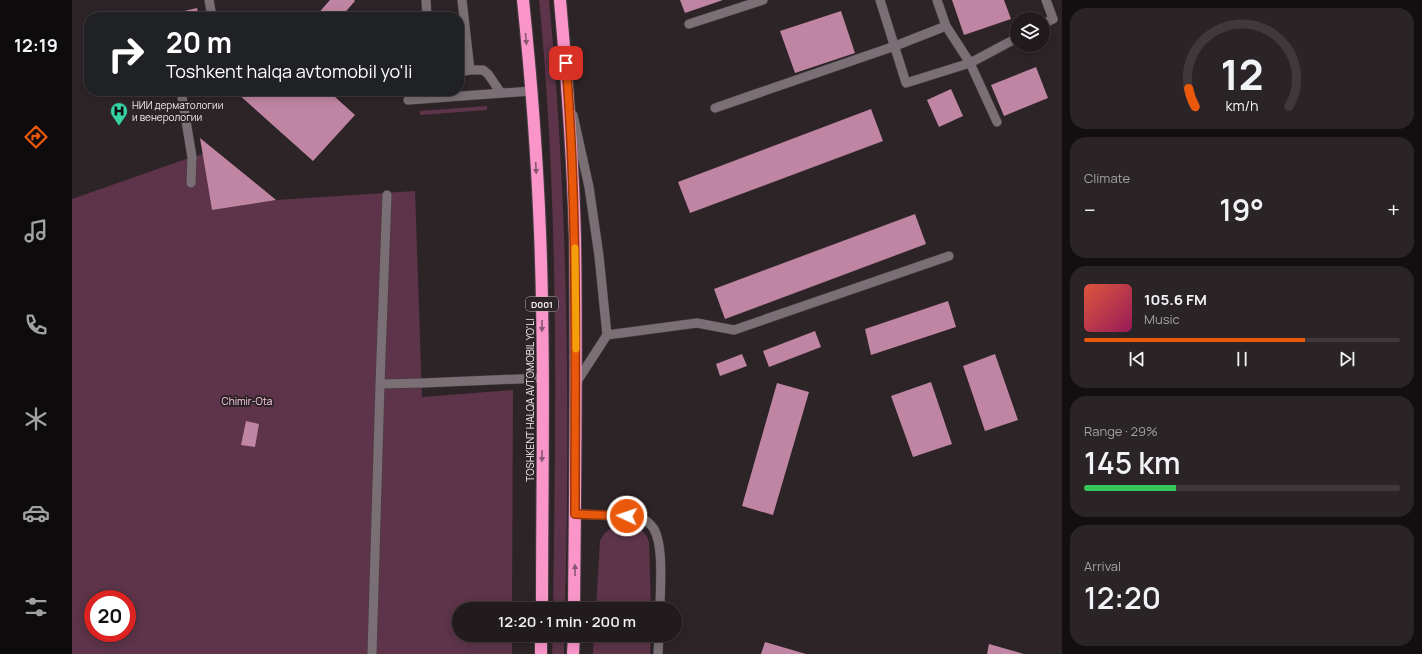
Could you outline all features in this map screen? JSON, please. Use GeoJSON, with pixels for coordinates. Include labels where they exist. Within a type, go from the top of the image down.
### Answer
{"type":"FeatureCollection","features":[{"type":"Feature","properties":{"kind":"highway","name":"TOSHKENT HALQA AVTOMOBIL YO'LI"},"geometry":{"type":"LineString","coordinates":[[523,0],[531,91],[540,233],[542,378],[542,602]]}},
{"type":"Feature","properties":{"kind":"highway"},"geometry":{"type":"LineString","coordinates":[[560,0],[568,94],[575,238],[576,383],[574,602]]}},
{"type":"Feature","properties":{"kind":"highway"},"geometry":{"type":"LineString","coordinates":[[541,642],[541,654]]}},
{"type":"Feature","properties":{"kind":"highway"},"geometry":{"type":"LineString","coordinates":[[573,654],[574,642]]}},
{"type":"Feature","properties":{"kind":"lane"},"geometry":{"type":"LineString","coordinates":[[209,0],[211,12]]}},
{"type":"Feature","properties":{"kind":"lane"},"geometry":{"type":"LineString","coordinates":[[426,0],[427,12]]}},
{"type":"Feature","properties":{"kind":"lane"},"geometry":{"type":"LineString","coordinates":[[462,0],[463,12]]}},
{"type":"Feature","properties":{"kind":"lane"},"geometry":{"type":"LineString","coordinates":[[689,24],[763,0]]}},
{"type":"Feature","properties":{"kind":"lane"},"geometry":{"type":"LineString","coordinates":[[880,0],[906,83],[970,63],[1010,42]]}},
{"type":"Feature","properties":{"kind":"lane"},"geometry":{"type":"LineString","coordinates":[[937,0],[946,26],[970,63],[997,122]]}},
{"type":"Feature","properties":{"kind":"lane"},"geometry":{"type":"LineString","coordinates":[[1046,0],[1053,18],[1050,20]]}},
{"type":"Feature","properties":{"kind":"lane"},"geometry":{"type":"LineString","coordinates":[[464,18],[470,70]]}},
{"type":"Feature","properties":{"kind":"lane"},"geometry":{"type":"LineString","coordinates":[[715,108],[895,46],[946,26]]}},
{"type":"Feature","properties":{"kind":"lane"},"geometry":{"type":"LineString","coordinates":[[464,71],[483,70],[488,74],[501,93]]}},
{"type":"Feature","properties":{"kind":"lane"},"geometry":{"type":"LineString","coordinates":[[464,96],[531,91]]}},
{"type":"Feature","properties":{"kind":"lane"},"geometry":{"type":"LineString","coordinates":[[568,94],[589,187],[599,256],[607,335],[576,383]]}},
{"type":"Feature","properties":{"kind":"lane"},"geometry":{"type":"LineString","coordinates":[[182,96],[192,157],[191,183]]}},
{"type":"Feature","properties":{"kind":"lane"},"geometry":{"type":"LineString","coordinates":[[408,100],[461,96]]}},
{"type":"Feature","properties":{"kind":"lane"},"geometry":{"type":"LineString","coordinates":[[372,654],[386,195]]}},
{"type":"Feature","properties":{"kind":"lane"},"geometry":{"type":"LineString","coordinates":[[607,335],[697,323],[734,330],[950,256]]}},
{"type":"Feature","properties":{"kind":"lane"},"geometry":{"type":"LineString","coordinates":[[380,384],[542,378]]}},
{"type":"Feature","properties":{"kind":"lane"},"geometry":{"type":"LineString","coordinates":[[575,514],[640,517],[648,521],[653,528],[659,546],[660,602]]}},
{"type":"Feature","properties":{"kind":"lane"},"geometry":{"type":"LineString","coordinates":[[658,654],[659,642]]}},
{"type":"Feature","properties":{"kind":"green space"},"geometry":{"type":"Polygon","coordinates":[[[539,0],[549,0],[564,228],[567,380],[567,533],[565,602],[553,602],[555,304],[550,152],[539,0]]]}},
{"type":"Feature","properties":{"kind":"green space"},"geometry":{"type":"Polygon","coordinates":[[[487,106],[487,110],[420,115],[420,111],[487,106]]]}},
{"type":"Feature","properties":{"kind":"green space","name":"Chimir-Ota"},"geometry":{"type":"Polygon","coordinates":[[[203,154],[212,210],[276,200],[415,191],[422,397],[513,390],[512,602],[452,602],[452,642],[512,642],[512,654],[72,654],[72,199],[203,154]]]}},
{"type":"Feature","properties":{"kind":"green space"},"geometry":{"type":"Polygon","coordinates":[[[618,526],[633,526],[641,530],[647,537],[649,542],[651,602],[596,602],[600,541],[603,535],[612,528],[618,526]]]}},
{"type":"Feature","properties":{"kind":"green space"},"geometry":{"type":"Polygon","coordinates":[[[553,642],[564,642],[564,654],[552,654],[553,642]]]}},
{"type":"Feature","properties":{"kind":"green space"},"geometry":{"type":"Polygon","coordinates":[[[594,642],[651,642],[650,654],[593,654],[594,642]]]}},
{"type":"Feature","properties":{"kind":"building"},"geometry":{"type":"Polygon","coordinates":[[[330,0],[355,1],[345,12],[319,12],[330,0]]]}},
{"type":"Feature","properties":{"kind":"building"},"geometry":{"type":"Polygon","coordinates":[[[680,0],[723,0],[685,13],[680,0]]]}},
{"type":"Feature","properties":{"kind":"building"},"geometry":{"type":"Polygon","coordinates":[[[952,0],[1004,0],[1010,19],[964,35],[952,0]]]}},
{"type":"Feature","properties":{"kind":"building"},"geometry":{"type":"Polygon","coordinates":[[[197,8],[198,12],[180,12],[197,8]]]}},
{"type":"Feature","properties":{"kind":"building"},"geometry":{"type":"Polygon","coordinates":[[[841,11],[855,53],[795,73],[780,31],[841,11]]]}},
{"type":"Feature","properties":{"kind":"building"},"geometry":{"type":"Polygon","coordinates":[[[1036,67],[1048,98],[1004,116],[991,85],[1036,67]]]}},
{"type":"Feature","properties":{"kind":"building"},"geometry":{"type":"Polygon","coordinates":[[[951,89],[963,116],[939,127],[927,100],[951,89]]]}},
{"type":"Feature","properties":{"kind":"building"},"geometry":{"type":"Polygon","coordinates":[[[240,96],[334,96],[355,115],[313,161],[240,96]]]}},
{"type":"Feature","properties":{"kind":"building"},"geometry":{"type":"Polygon","coordinates":[[[871,109],[883,141],[690,213],[678,182],[871,109]]]}},
{"type":"Feature","properties":{"kind":"building"},"geometry":{"type":"Polygon","coordinates":[[[200,138],[264,190],[276,200],[212,210],[200,138]]]}},
{"type":"Feature","properties":{"kind":"building"},"geometry":{"type":"Polygon","coordinates":[[[915,214],[926,244],[725,319],[714,289],[915,214]]]}},
{"type":"Feature","properties":{"kind":"building"},"geometry":{"type":"Polygon","coordinates":[[[948,301],[956,327],[871,355],[865,329],[948,301]]]}},
{"type":"Feature","properties":{"kind":"building"},"geometry":{"type":"Polygon","coordinates":[[[815,331],[821,347],[769,367],[763,351],[815,331]]]}},
{"type":"Feature","properties":{"kind":"building"},"geometry":{"type":"Polygon","coordinates":[[[742,354],[747,366],[720,376],[716,364],[742,354]]]}},
{"type":"Feature","properties":{"kind":"building"},"geometry":{"type":"Polygon","coordinates":[[[995,354],[1018,420],[985,431],[963,366],[995,354]]]}},
{"type":"Feature","properties":{"kind":"building"},"geometry":{"type":"Polygon","coordinates":[[[931,382],[952,444],[913,457],[891,396],[931,382]]]}},
{"type":"Feature","properties":{"kind":"building"},"geometry":{"type":"Polygon","coordinates":[[[777,383],[809,392],[773,515],[742,506],[777,383]]]}},
{"type":"Feature","properties":{"kind":"building"},"geometry":{"type":"Polygon","coordinates":[[[246,421],[259,424],[255,447],[241,445],[246,421]]]}},
{"type":"Feature","properties":{"kind":"building"},"geometry":{"type":"Polygon","coordinates":[[[765,642],[806,654],[761,654],[765,642]]]}},
{"type":"Feature","properties":{"kind":"building"},"geometry":{"type":"Polygon","coordinates":[[[989,644],[1024,654],[987,654],[989,644]]]}},
{"type":"Feature","properties":{"kind":"slow traffic"},"geometry":{"type":"LineString","coordinates":[[575,248],[576,349]]}},
{"type":"Feature","properties":{"kind":"place","name":"НИИ дерматологии и венерологии"},"geometry":{"type":"Point","coordinates":[119,126]}},
{"type":"Feature","properties":{"kind":"route"},"geometry":{"type":"LineString","coordinates":[[566,63],[572,151],[575,238],[575,514],[627,516]]}}]}
